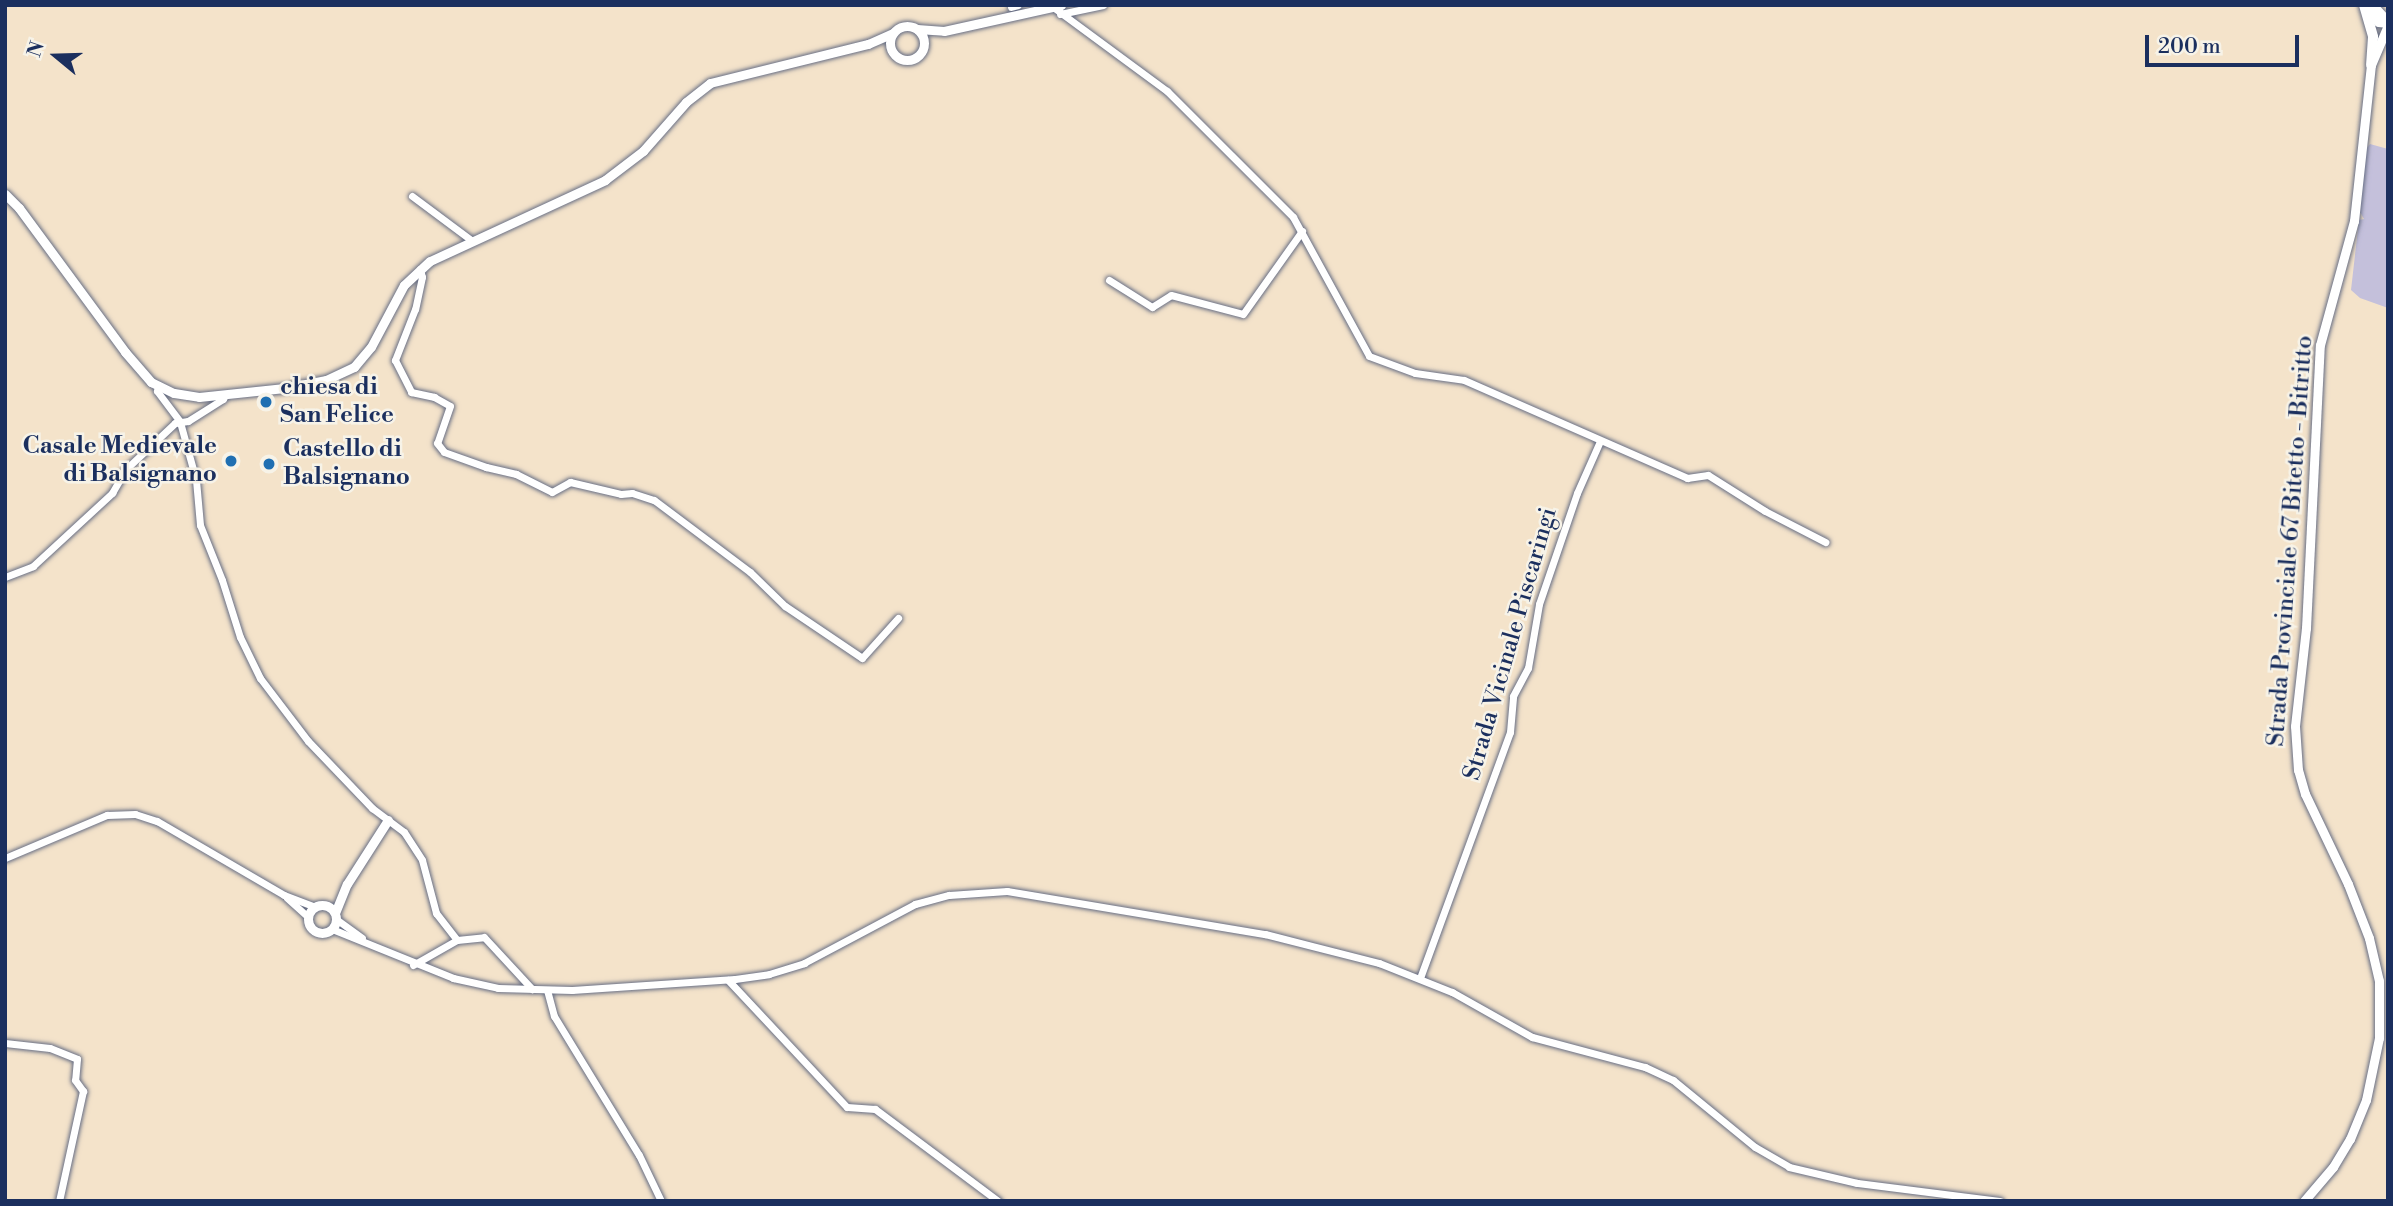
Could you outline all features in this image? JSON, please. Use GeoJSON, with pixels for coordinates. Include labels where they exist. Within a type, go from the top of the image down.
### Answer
{"type":"FeatureCollection","features":[{"type":"Feature","properties":{"kind":"highway"},"geometry":{"type":"LineString","coordinates":[[2367,6],[2388,23]]}},
{"type":"Feature","properties":{"kind":"highway"},"geometry":{"type":"LineString","coordinates":[[2367,6],[2373,37],[2371,65]]}},
{"type":"Feature","properties":{"kind":"main road"},"geometry":{"type":"LineString","coordinates":[[5,194],[24,214],[125,352],[142,373],[158,386],[186,396],[225,395],[285,388],[326,380],[354,366],[371,347],[404,285],[420,269],[471,240],[605,180],[643,151],[686,102],[710,83],[868,44],[902,27],[944,31],[1058,9]]}},
{"type":"Feature","properties":{"kind":"main road","name":"Strada Provinciale 67 Bitetto - Bitritto"},"geometry":{"type":"LineString","coordinates":[[2304,1201],[2333,1167],[2350,1139],[2366,1100],[2379,1038],[2379,981],[2369,938],[2348,884],[2305,794],[2298,770],[2295,726],[2306,628],[2320,345],[2354,221],[2371,65],[2388,23]]}},
{"type":"Feature","properties":{"kind":"main road"},"geometry":{"type":"LineString","coordinates":[[917,29],[923,45]]}},
{"type":"Feature","properties":{"kind":"main road"},"geometry":{"type":"LineString","coordinates":[[893,33],[891,45],[896,55],[906,59],[916,57],[923,45],[944,31]]}},
{"type":"Feature","properties":{"kind":"main road"},"geometry":{"type":"LineString","coordinates":[[868,44],[891,45]]}},
{"type":"Feature","properties":{"kind":"main road"},"geometry":{"type":"LineString","coordinates":[[347,884],[334,920],[317,932],[311,927],[308,917],[315,907],[326,905],[347,884],[388,820]]}},
{"type":"Feature","properties":{"kind":"main road"},"geometry":{"type":"LineString","coordinates":[[326,905],[334,920]]}},
{"type":"Feature","properties":{"kind":"street"},"geometry":{"type":"LineString","coordinates":[[1058,9],[1103,5]]}},
{"type":"Feature","properties":{"kind":"street"},"geometry":{"type":"LineString","coordinates":[[1058,9],[1167,91],[1297,223],[1369,356],[1423,375],[1464,380],[1687,478],[1708,475],[1765,511],[1825,542]]}},
{"type":"Feature","properties":{"kind":"street"},"geometry":{"type":"LineString","coordinates":[[412,196],[471,240]]}},
{"type":"Feature","properties":{"kind":"street"},"geometry":{"type":"LineString","coordinates":[[1109,280],[1152,307],[1171,295],[1233,314],[1243,314],[1302,231]]}},
{"type":"Feature","properties":{"kind":"street"},"geometry":{"type":"LineString","coordinates":[[420,269],[415,309],[395,360],[411,392],[433,397],[450,406],[438,436],[439,448],[486,467],[516,474],[552,492],[570,482],[621,494],[632,492],[654,500],[750,572],[785,606],[862,658],[898,618]]}},
{"type":"Feature","properties":{"kind":"street"},"geometry":{"type":"LineString","coordinates":[[158,386],[157,391],[180,422],[196,480],[200,525],[222,580],[240,637],[260,678],[308,741],[388,820],[404,832],[422,860],[436,913],[457,940]]}},
{"type":"Feature","properties":{"kind":"street"},"geometry":{"type":"LineString","coordinates":[[5,577],[33,566],[112,493],[127,469],[175,423],[197,416],[225,395]]}},
{"type":"Feature","properties":{"kind":"street","name":"Strada Vicinale Piscaringi"},"geometry":{"type":"LineString","coordinates":[[1420,978],[1510,732],[1513,696],[1528,668],[1539,604],[1577,493],[1601,441]]}},
{"type":"Feature","properties":{"kind":"street"},"geometry":{"type":"LineString","coordinates":[[5,858],[107,815],[135,814],[157,821],[284,895],[315,907]]}},
{"type":"Feature","properties":{"kind":"street"},"geometry":{"type":"LineString","coordinates":[[334,920],[374,947],[413,965],[467,982],[547,990],[728,980],[769,974],[804,963],[915,904],[946,895],[1007,891],[1265,934],[1379,963],[1420,978],[1532,1037],[1645,1067],[1673,1080],[1755,1147],[1789,1167],[1857,1183],[2000,1201]]}},
{"type":"Feature","properties":{"kind":"street"},"geometry":{"type":"LineString","coordinates":[[284,895],[308,917]]}},
{"type":"Feature","properties":{"kind":"street"},"geometry":{"type":"LineString","coordinates":[[413,965],[457,940],[474,937],[490,940],[532,989]]}},
{"type":"Feature","properties":{"kind":"street"},"geometry":{"type":"LineString","coordinates":[[728,980],[847,1107],[875,1109],[998,1201]]}},
{"type":"Feature","properties":{"kind":"street"},"geometry":{"type":"LineString","coordinates":[[547,990],[554,1016],[639,1155],[661,1201]]}},
{"type":"Feature","properties":{"kind":"street"},"geometry":{"type":"LineString","coordinates":[[5,1043],[50,1048],[77,1059],[75,1080],[83,1091],[59,1201]]}},
{"type":"Feature","properties":{"kind":"shaded area"},"geometry":{"type":"Polygon","coordinates":[[[2370,144],[2388,149],[2388,308],[2360,298],[2351,290],[2359,220],[2364,219],[2360,212],[2366,149],[2370,144]]]}},
{"type":"Feature","properties":{"kind":"place","name":"chiesa di San Felice"},"geometry":{"type":"Point","coordinates":[266,402]}},
{"type":"Feature","properties":{"kind":"place","name":"Casale Medievale di Balsignano"},"geometry":{"type":"Point","coordinates":[231,461]}},
{"type":"Feature","properties":{"kind":"place","name":"Castello di Balsignano"},"geometry":{"type":"Point","coordinates":[269,464]}}]}
